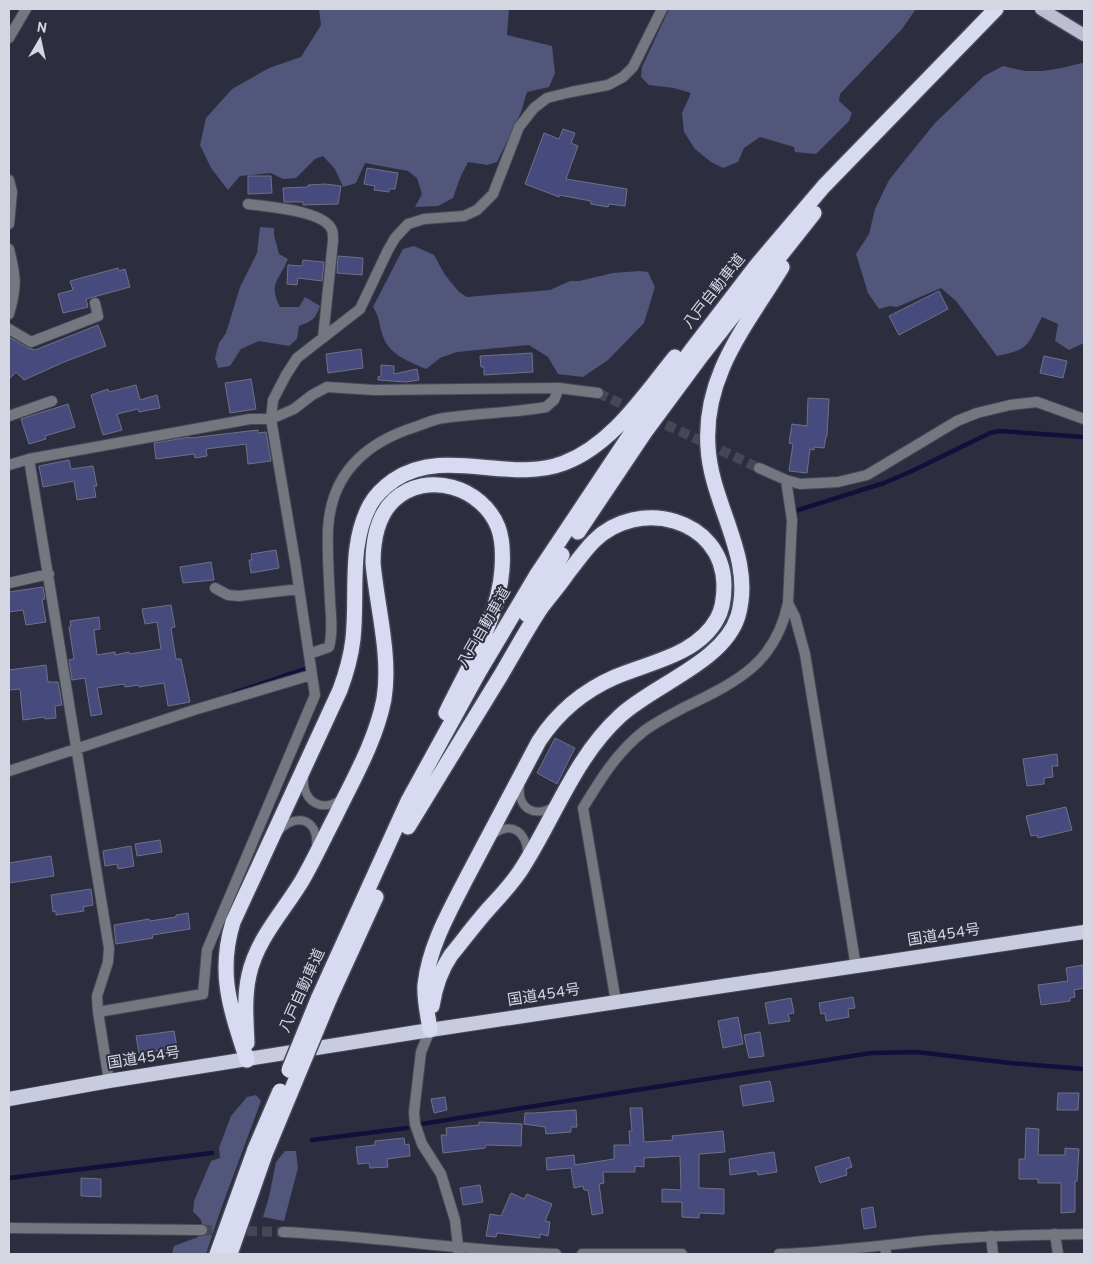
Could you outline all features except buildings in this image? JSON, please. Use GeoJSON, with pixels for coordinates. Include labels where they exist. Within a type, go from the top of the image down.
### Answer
{"type":"FeatureCollection","features":[{"type":"Feature","properties":{"kind":"highway","name":"八戸自動車道"},"geometry":{"type":"LineString","coordinates":[[217,1254],[408,802],[479,672],[536,576],[636,426],[756,266],[824,186],[996,9]]}},
{"type":"Feature","properties":{"kind":"highway","name":"八戸自動車道"},"geometry":{"type":"LineString","coordinates":[[323,1000],[408,827],[480,691],[554,567],[645,432],[702,355],[814,214],[911,97]]}},
{"type":"Feature","properties":{"kind":"highway"},"geometry":{"type":"LineString","coordinates":[[430,1030],[436,987],[444,965],[524,867],[559,802],[591,750],[610,726],[632,706],[691,668],[714,650],[731,631],[737,620],[742,592],[740,564],[712,472],[708,448],[708,424],[712,399],[719,374],[732,346],[814,214]]}},
{"type":"Feature","properties":{"kind":"highway"},"geometry":{"type":"LineString","coordinates":[[247,1060],[230,1008],[227,989],[226,955],[228,939],[233,922],[334,705],[346,673],[353,639],[357,546],[365,517],[378,493],[399,476],[425,467],[442,465],[536,469],[563,464],[575,458],[598,443],[630,412],[716,307],[756,266]]}},
{"type":"Feature","properties":{"kind":"highway"},"geometry":{"type":"LineString","coordinates":[[247,1060],[246,1007],[249,974],[263,940],[303,879],[315,856],[346,795],[376,729],[385,691],[385,657],[373,563],[373,548],[376,534],[386,511],[393,501],[414,488],[426,485],[439,485],[464,491],[488,510],[498,528],[501,541],[502,570],[495,606],[487,627],[440,726],[408,802]]}},
{"type":"Feature","properties":{"kind":"highway"},"geometry":{"type":"LineString","coordinates":[[408,827],[541,608],[594,541],[620,523],[635,518],[651,516],[664,518],[691,528],[702,536],[717,556],[723,574],[724,592],[718,618],[704,636],[683,650],[615,678],[579,698],[563,710],[549,726],[522,772],[449,912],[432,954],[425,985],[430,1030]]}},
{"type":"Feature","properties":{"kind":"highway","name":"国道454号"},"geometry":{"type":"LineString","coordinates":[[9,1099],[109,1081],[430,1030],[1084,932]]}},
{"type":"Feature","properties":{"kind":"highway","name":"八戸自動車道"},"geometry":{"type":"LineString","coordinates":[[230,1254],[260,1152]]}},
{"type":"Feature","properties":{"kind":"main road"},"geometry":{"type":"LineString","coordinates":[[1040,9],[1084,36]]}},
{"type":"Feature","properties":{"kind":"street"},"geometry":{"type":"LineString","coordinates":[[9,38],[26,9]]}},
{"type":"Feature","properties":{"kind":"street"},"geometry":{"type":"LineString","coordinates":[[98,1012],[203,994],[206,950],[314,694],[271,419],[273,400],[286,375],[297,358],[360,309],[388,250],[395,238],[408,224],[424,220],[464,216],[477,210],[493,194],[519,127],[534,108],[547,98],[608,86],[623,77],[633,67],[662,9]]}},
{"type":"Feature","properties":{"kind":"street"},"geometry":{"type":"LineString","coordinates":[[9,180],[12,192],[9,224]]}},
{"type":"Feature","properties":{"kind":"street"},"geometry":{"type":"LineString","coordinates":[[248,204],[303,213],[320,218],[332,230],[333,241],[322,338]]}},
{"type":"Feature","properties":{"kind":"street"},"geometry":{"type":"LineString","coordinates":[[9,249],[15,273],[14,297],[9,314]]}},
{"type":"Feature","properties":{"kind":"street"},"geometry":{"type":"LineString","coordinates":[[9,329],[31,342],[98,316],[94,303]]}},
{"type":"Feature","properties":{"kind":"street"},"geometry":{"type":"LineString","coordinates":[[10,462],[250,419],[271,419],[294,409],[312,395],[327,387],[374,390],[559,388],[598,393]]}},
{"type":"Feature","properties":{"kind":"street"},"geometry":{"type":"LineString","coordinates":[[309,654],[329,647],[331,620],[328,558],[330,514],[335,493],[346,473],[360,456],[394,433],[442,418],[546,407],[554,400],[559,388]]}},
{"type":"Feature","properties":{"kind":"street"},"geometry":{"type":"LineString","coordinates":[[9,416],[52,400]]}},
{"type":"Feature","properties":{"kind":"street"},"geometry":{"type":"LineString","coordinates":[[759,468],[800,484],[838,482],[867,475],[957,421],[977,413],[1010,405],[1037,402],[1084,419]]}},
{"type":"Feature","properties":{"kind":"street"},"geometry":{"type":"LineString","coordinates":[[29,459],[109,948],[108,962],[97,996],[109,1081]]}},
{"type":"Feature","properties":{"kind":"street"},"geometry":{"type":"LineString","coordinates":[[616,1002],[583,808],[606,771],[627,745],[645,730],[663,719],[724,688],[743,676],[758,663],[778,635],[784,622],[788,603],[792,520],[786,480]]}},
{"type":"Feature","properties":{"kind":"street"},"geometry":{"type":"LineString","coordinates":[[9,583],[49,574]]}},
{"type":"Feature","properties":{"kind":"street"},"geometry":{"type":"LineString","coordinates":[[215,588],[228,595],[239,596],[299,589]]}},
{"type":"Feature","properties":{"kind":"street"},"geometry":{"type":"LineString","coordinates":[[788,603],[795,617],[805,654],[856,967]]}},
{"type":"Feature","properties":{"kind":"street"},"geometry":{"type":"LineString","coordinates":[[9,771],[194,710],[311,675]]}},
{"type":"Feature","properties":{"kind":"street"},"geometry":{"type":"LineString","coordinates":[[430,1030],[421,1052],[414,1112],[415,1124],[422,1144],[441,1174],[455,1220],[458,1251]]}},
{"type":"Feature","properties":{"kind":"street"},"geometry":{"type":"LineString","coordinates":[[9,1228],[202,1230]]}},
{"type":"Feature","properties":{"kind":"street"},"geometry":{"type":"LineString","coordinates":[[283,1232],[329,1234],[458,1251],[556,1254]]}},
{"type":"Feature","properties":{"kind":"street"},"geometry":{"type":"LineString","coordinates":[[1055,1234],[1058,1254]]}},
{"type":"Feature","properties":{"kind":"street"},"geometry":{"type":"LineString","coordinates":[[779,1254],[885,1250],[991,1236],[1084,1234]]}},
{"type":"Feature","properties":{"kind":"street"},"geometry":{"type":"LineString","coordinates":[[991,1236],[993,1254]]}},
{"type":"Feature","properties":{"kind":"street"},"geometry":{"type":"LineString","coordinates":[[582,1254],[682,1254]]}},
{"type":"Feature","properties":{"kind":"lane"},"geometry":{"type":"LineString","coordinates":[[305,768],[305,792],[314,803],[330,805],[346,795]]}},
{"type":"Feature","properties":{"kind":"lane"},"geometry":{"type":"LineString","coordinates":[[522,772],[519,793],[525,807],[532,811],[541,812],[550,809],[559,802]]}},
{"type":"Feature","properties":{"kind":"lane"},"geometry":{"type":"LineString","coordinates":[[270,842],[281,828],[290,823],[305,822],[312,825],[315,830],[317,838],[315,856]]}},
{"type":"Feature","properties":{"kind":"lane"},"geometry":{"type":"LineString","coordinates":[[485,842],[503,829],[513,829],[520,832],[525,838],[528,854],[524,867]]}},
{"type":"Feature","properties":{"kind":"shaded area"},"geometry":{"type":"Polygon","coordinates":[[[319,9],[509,9],[507,35],[552,46],[555,73],[549,87],[527,92],[521,112],[497,162],[487,165],[468,162],[453,198],[438,206],[415,207],[422,194],[417,178],[408,171],[365,163],[356,183],[343,187],[335,169],[323,156],[315,159],[296,178],[283,179],[271,173],[240,176],[228,190],[211,168],[200,145],[206,118],[232,89],[269,68],[301,57],[321,25],[319,9]]]}},
{"type":"Feature","properties":{"kind":"shaded area"},"geometry":{"type":"Polygon","coordinates":[[[669,9],[916,9],[902,29],[840,94],[839,101],[852,113],[849,121],[816,154],[795,152],[794,147],[760,137],[744,148],[738,162],[723,168],[711,162],[695,149],[684,132],[682,113],[691,93],[674,88],[649,85],[641,77],[642,67],[669,9]]]}},
{"type":"Feature","properties":{"kind":"shaded area"},"geometry":{"type":"Polygon","coordinates":[[[1084,64],[1084,343],[1069,350],[1055,341],[1058,324],[1042,317],[1026,345],[1016,351],[997,356],[956,301],[941,288],[897,307],[890,306],[879,309],[868,293],[856,254],[869,234],[875,209],[889,180],[935,123],[984,76],[1003,66],[1025,71],[1042,71],[1084,64]]]}},
{"type":"Feature","properties":{"kind":"shaded area"},"geometry":{"type":"Polygon","coordinates":[[[260,227],[274,228],[279,254],[288,259],[275,287],[280,307],[299,307],[305,297],[320,306],[312,319],[299,326],[297,339],[289,346],[259,341],[241,349],[230,366],[218,368],[215,358],[219,343],[226,333],[240,287],[257,253],[260,227]]]}},
{"type":"Feature","properties":{"kind":"shaded area"},"geometry":{"type":"Polygon","coordinates":[[[414,246],[434,255],[445,275],[459,292],[467,297],[550,290],[570,281],[579,281],[613,273],[639,271],[648,272],[655,287],[644,323],[608,360],[583,377],[558,374],[548,357],[529,345],[457,352],[440,358],[426,369],[393,352],[385,340],[373,307],[403,249],[414,246]]]}},
{"type":"Feature","properties":{"kind":"shaded area"},"geometry":{"type":"Polygon","coordinates":[[[256,1095],[261,1101],[206,1254],[172,1254],[174,1246],[198,1237],[202,1223],[200,1218],[193,1212],[194,1201],[211,1161],[220,1158],[219,1148],[231,1116],[247,1097],[256,1095]]]}},
{"type":"Feature","properties":{"kind":"shaded area"},"geometry":{"type":"Polygon","coordinates":[[[285,1151],[296,1151],[298,1168],[284,1221],[263,1217],[276,1162],[285,1151]]]}},
{"type":"Feature","properties":{"kind":"waterway"},"geometry":{"type":"LineString","coordinates":[[792,512],[884,483],[990,433],[999,431],[1084,437]]}},
{"type":"Feature","properties":{"kind":"waterway"},"geometry":{"type":"LineString","coordinates":[[234,693],[305,669]]}},
{"type":"Feature","properties":{"kind":"waterway"},"geometry":{"type":"LineString","coordinates":[[421,1124],[871,1053],[917,1052],[1010,1063],[1084,1069]]}},
{"type":"Feature","properties":{"kind":"waterway"},"geometry":{"type":"LineString","coordinates":[[312,1140],[407,1128]]}},
{"type":"Feature","properties":{"kind":"waterway"},"geometry":{"type":"LineString","coordinates":[[9,1178],[212,1153]]}},
{"type":"Feature","properties":{"kind":"tunnel"},"geometry":{"type":"LineString","coordinates":[[598,393],[759,468]]}},
{"type":"Feature","properties":{"kind":"tunnel"},"geometry":{"type":"LineString","coordinates":[[202,1230],[283,1232]]}}]}
